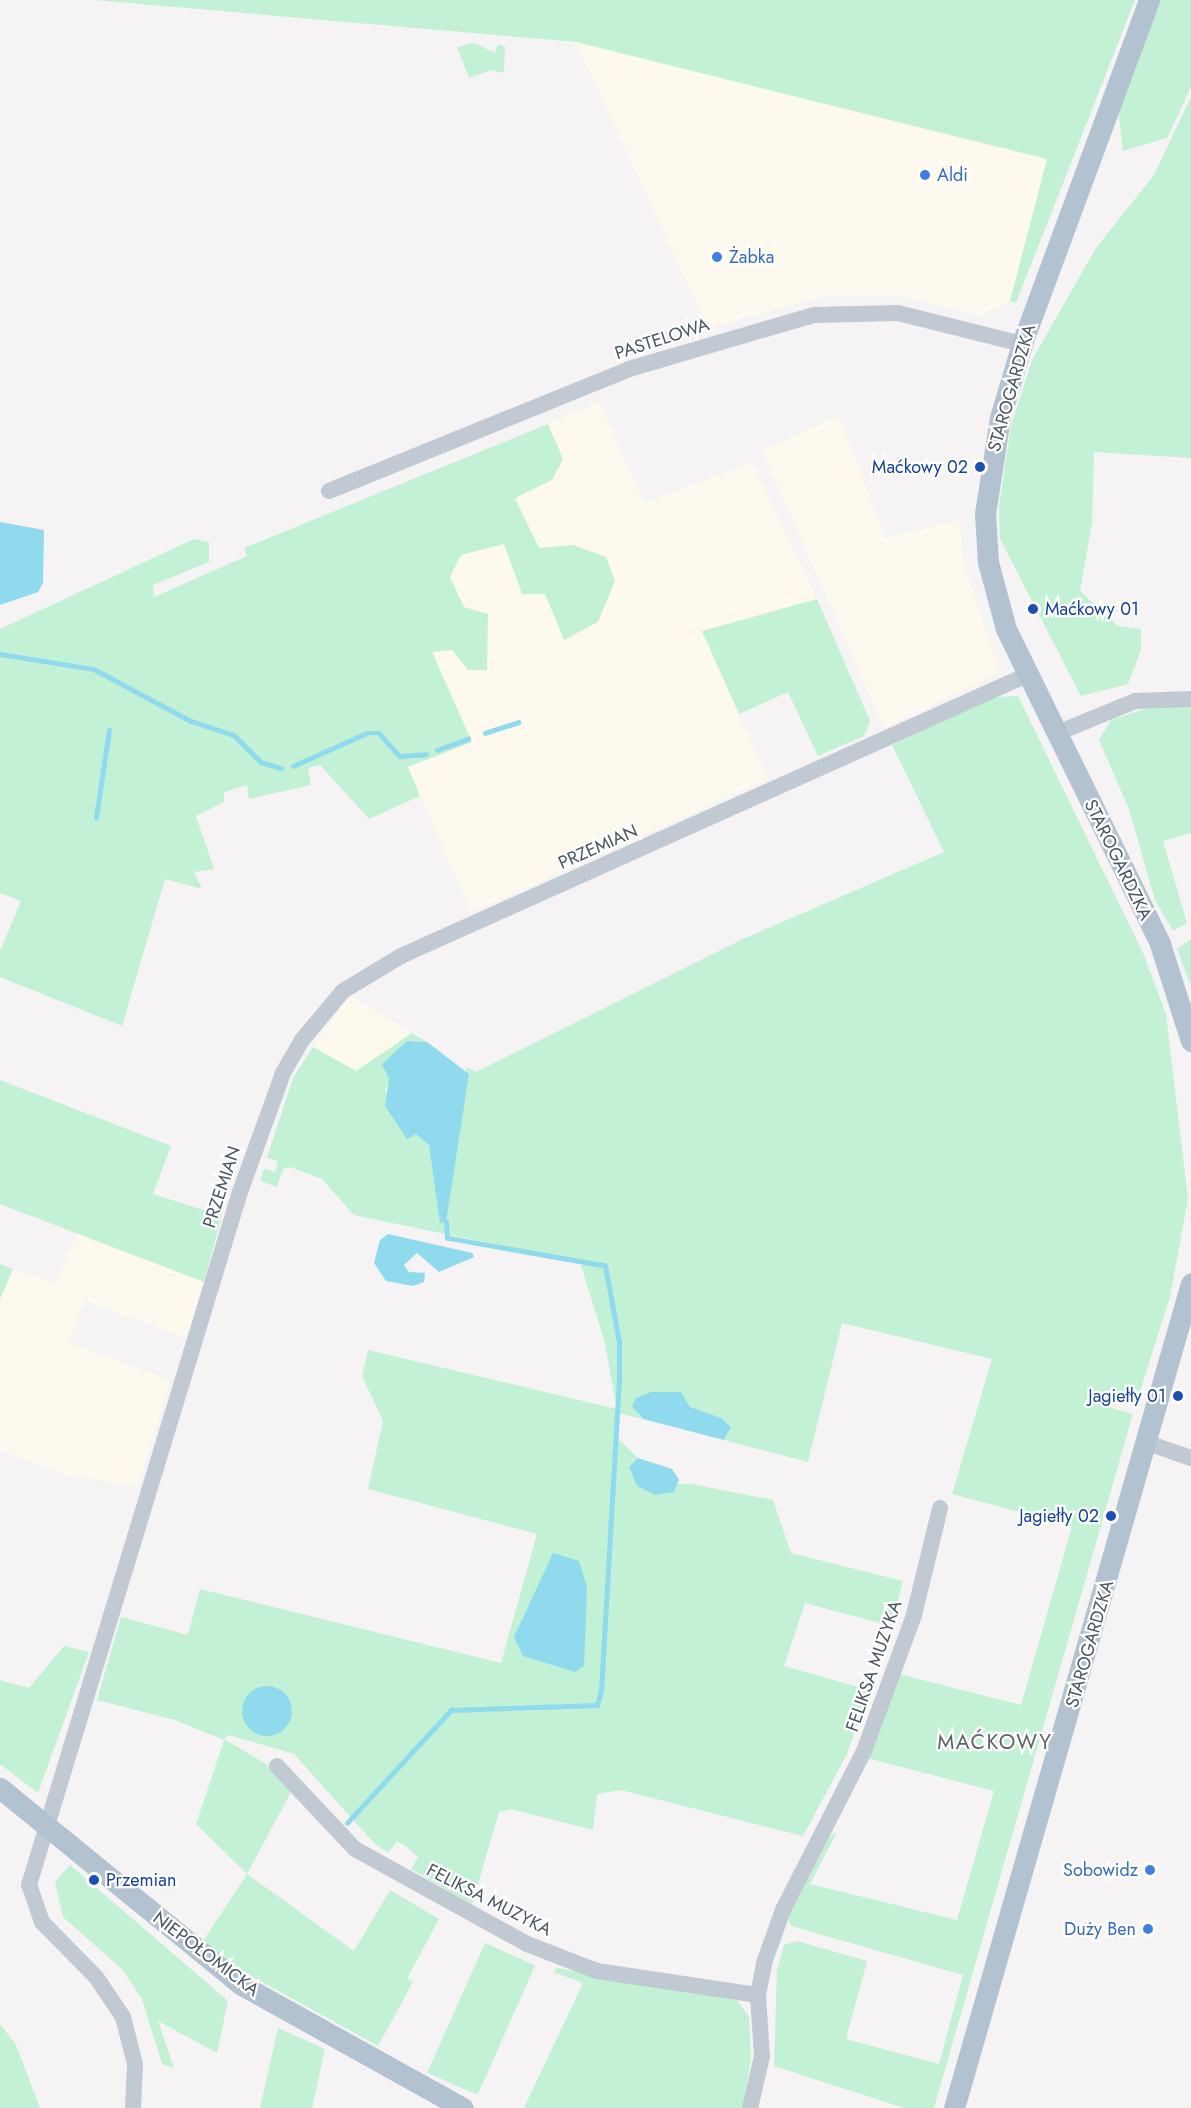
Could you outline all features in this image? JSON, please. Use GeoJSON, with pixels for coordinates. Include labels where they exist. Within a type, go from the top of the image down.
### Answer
{"type":"FeatureCollection","features":[{"type":"Feature","properties":{"kind":"main road","name":"STAROGARDZKA"},"geometry":{"type":"LineString","coordinates":[[1149,0],[1022,344],[1000,418],[985,514],[997,601],[1025,676],[1160,944],[1191,1041]]}},
{"type":"Feature","properties":{"kind":"main road","name":"STAROGARDZKA"},"geometry":{"type":"LineString","coordinates":[[954,2108],[1191,1282]]}},
{"type":"Feature","properties":{"kind":"main road","name":"NIEPOŁOMICKA"},"geometry":{"type":"LineString","coordinates":[[0,1788],[240,1984],[463,2108]]}},
{"type":"Feature","properties":{"kind":"street","name":"PASTELOWA"},"geometry":{"type":"LineString","coordinates":[[329,491],[629,369],[814,315],[898,313],[1022,344]]}},
{"type":"Feature","properties":{"kind":"street","name":"PRZEMIAN"},"geometry":{"type":"LineString","coordinates":[[133,2108],[135,2064],[123,2017],[32,1905],[29,1885],[252,1156],[283,1073],[324,1014],[361,978],[400,956],[1025,676]]}},
{"type":"Feature","properties":{"kind":"street"},"geometry":{"type":"LineString","coordinates":[[1055,734],[1135,701],[1191,699]]}},
{"type":"Feature","properties":{"kind":"street"},"geometry":{"type":"LineString","coordinates":[[1145,1442],[1191,1458]]}},
{"type":"Feature","properties":{"kind":"street","name":"FELIKSA MUZYKA"},"geometry":{"type":"LineString","coordinates":[[750,2108],[762,2056],[758,1995],[783,1910],[864,1751],[914,1615],[940,1508]]}},
{"type":"Feature","properties":{"kind":"street","name":"FELIKSA MUZYKA"},"geometry":{"type":"LineString","coordinates":[[277,1766],[355,1849],[527,1944],[597,1971],[758,1995]]}},
{"type":"Feature","properties":{"kind":"shaded area"},"geometry":{"type":"Polygon","coordinates":[[[576,42],[1047,159],[1010,301],[979,316],[905,297],[822,297],[708,328],[576,42]]]}},
{"type":"Feature","properties":{"kind":"shaded area"},"geometry":{"type":"Polygon","coordinates":[[[599,402],[644,503],[752,462],[817,599],[702,632],[768,779],[471,913],[408,767],[472,742],[364,501],[599,402]]]}},
{"type":"Feature","properties":{"kind":"shaded area"},"geometry":{"type":"Polygon","coordinates":[[[839,416],[885,538],[960,520],[963,560],[999,673],[884,728],[762,450],[839,416]]]}},
{"type":"Feature","properties":{"kind":"shaded area"},"geometry":{"type":"Polygon","coordinates":[[[349,995],[412,1033],[356,1072],[313,1047],[349,995]]]}},
{"type":"Feature","properties":{"kind":"shaded area"},"geometry":{"type":"Polygon","coordinates":[[[77,1234],[204,1282],[186,1338],[85,1301],[69,1343],[170,1380],[138,1487],[71,1476],[0,1451],[0,1299],[13,1269],[56,1284],[77,1234]]]}},
{"type":"Feature","properties":{"kind":"green space"},"geometry":{"type":"Polygon","coordinates":[[[94,0],[1135,0],[1016,303],[1010,301],[1047,159],[576,42],[94,0]]]}},
{"type":"Feature","properties":{"kind":"green space"},"geometry":{"type":"Polygon","coordinates":[[[1161,0],[1191,0],[1191,87],[1167,138],[1123,151],[1118,109],[1161,0]]]}},
{"type":"Feature","properties":{"kind":"green space"},"geometry":{"type":"Polygon","coordinates":[[[474,43],[495,53],[498,44],[505,46],[504,73],[491,70],[469,78],[457,47],[474,43]]]}},
{"type":"Feature","properties":{"kind":"green space"},"geometry":{"type":"Polygon","coordinates":[[[1191,97],[1191,458],[1094,452],[1092,523],[1080,591],[1118,626],[1141,629],[1141,650],[1128,684],[1081,696],[1000,539],[999,506],[1011,426],[1032,360],[1096,248],[1154,175],[1191,97]]]}},
{"type":"Feature","properties":{"kind":"green space"},"geometry":{"type":"Polygon","coordinates":[[[548,424],[563,459],[552,480],[515,498],[539,548],[573,545],[606,557],[615,581],[598,622],[564,640],[545,594],[522,594],[504,544],[461,555],[450,577],[464,607],[488,614],[487,670],[468,670],[452,650],[432,652],[472,742],[408,767],[420,796],[369,819],[320,765],[308,768],[311,785],[249,799],[247,785],[224,792],[224,802],[196,816],[214,869],[194,872],[202,889],[165,879],[122,1026],[0,977],[0,951],[21,901],[0,893],[0,629],[194,539],[209,542],[209,562],[153,585],[154,597],[247,556],[244,548],[548,424]]]}},
{"type":"Feature","properties":{"kind":"green space"},"geometry":{"type":"Polygon","coordinates":[[[817,599],[870,721],[864,736],[818,756],[788,692],[739,714],[702,631],[817,599]]]}},
{"type":"Feature","properties":{"kind":"green space"},"geometry":{"type":"Polygon","coordinates":[[[1018,696],[1144,955],[1166,1014],[1188,1199],[1170,1297],[1136,1404],[1097,1396],[1095,1403],[1133,1414],[934,2108],[904,2108],[774,2066],[777,1970],[784,1945],[797,1941],[867,1961],[846,2039],[939,2064],[963,1975],[791,1926],[788,1918],[829,1837],[837,1832],[810,1884],[957,1920],[994,1791],[867,1758],[899,1674],[1021,1705],[1072,1526],[952,1494],[992,1359],[842,1323],[808,1462],[724,1440],[731,1427],[689,1407],[638,1414],[643,1419],[617,1413],[617,1438],[638,1458],[629,1467],[674,1492],[677,1484],[691,1484],[773,1500],[791,1553],[903,1581],[891,1626],[805,1603],[784,1666],[869,1690],[847,1754],[803,1836],[621,1790],[597,1794],[593,1830],[511,1809],[499,1812],[472,1905],[411,1869],[418,1857],[407,1847],[397,1841],[388,1853],[374,1843],[294,1754],[229,1735],[224,1739],[266,1764],[291,1792],[247,1874],[196,1824],[224,1740],[175,1720],[97,1700],[121,1617],[188,1635],[200,1589],[501,1663],[537,1534],[368,1489],[383,1421],[362,1376],[368,1350],[617,1409],[604,1340],[580,1262],[354,1215],[322,1179],[290,1167],[283,1169],[277,1187],[260,1181],[264,1169],[275,1172],[278,1161],[267,1158],[293,1078],[313,1047],[356,1071],[412,1033],[427,1042],[407,1041],[385,1091],[429,1145],[445,1222],[467,1067],[476,1072],[743,939],[944,852],[892,745],[993,697],[1018,696]]]}},
{"type":"Feature","properties":{"kind":"green space"},"geometry":{"type":"Polygon","coordinates":[[[1159,704],[1191,706],[1191,833],[1163,841],[1187,923],[1173,931],[1155,900],[1129,809],[1099,740],[1111,720],[1159,704]]]}},
{"type":"Feature","properties":{"kind":"green space"},"geometry":{"type":"Polygon","coordinates":[[[1191,939],[1191,986],[1177,949],[1191,939]]]}},
{"type":"Feature","properties":{"kind":"green space"},"geometry":{"type":"Polygon","coordinates":[[[0,1080],[171,1146],[153,1194],[216,1214],[223,1211],[204,1282],[0,1204],[0,1080]]]}},
{"type":"Feature","properties":{"kind":"green space"},"geometry":{"type":"Polygon","coordinates":[[[0,1264],[13,1269],[0,1299],[0,1264]]]}},
{"type":"Feature","properties":{"kind":"green space"},"geometry":{"type":"Polygon","coordinates":[[[64,1646],[89,1652],[38,1793],[0,1764],[0,1680],[29,1688],[64,1646]]]}},
{"type":"Feature","properties":{"kind":"green space"},"geometry":{"type":"Polygon","coordinates":[[[70,1865],[228,2001],[217,2053],[158,2021],[174,2068],[162,2064],[142,1999],[123,1970],[63,1917],[55,1882],[70,1865]]]}},
{"type":"Feature","properties":{"kind":"green space"},"geometry":{"type":"Polygon","coordinates":[[[247,1874],[354,1951],[390,1890],[439,1919],[407,1979],[413,1982],[378,2046],[246,1973],[203,1941],[247,1874]]]}},
{"type":"Feature","properties":{"kind":"green space"},"geometry":{"type":"Polygon","coordinates":[[[485,1943],[535,1965],[477,2095],[427,2073],[485,1943]]]}},
{"type":"Feature","properties":{"kind":"green space"},"geometry":{"type":"Polygon","coordinates":[[[557,1968],[737,2000],[749,2017],[751,2059],[743,2108],[524,2108],[583,1983],[553,1972],[557,1968]]]}},
{"type":"Feature","properties":{"kind":"green space"},"geometry":{"type":"Polygon","coordinates":[[[0,2024],[16,2045],[40,2108],[0,2108],[0,2024]]]}},
{"type":"Feature","properties":{"kind":"green space"},"geometry":{"type":"Polygon","coordinates":[[[278,2028],[325,2049],[312,2108],[260,2108],[278,2028]]]}},
{"type":"Feature","properties":{"kind":"water"},"geometry":{"type":"Polygon","coordinates":[[[0,522],[44,530],[43,583],[38,592],[0,605],[0,522]]]}},
{"type":"Feature","properties":{"kind":"water"},"geometry":{"type":"Polygon","coordinates":[[[407,1041],[427,1042],[469,1074],[446,1222],[440,1223],[429,1145],[416,1134],[407,1139],[385,1106],[389,1079],[382,1064],[407,1041]]]}},
{"type":"Feature","properties":{"kind":"water"},"geometry":{"type":"Polygon","coordinates":[[[388,1234],[472,1253],[474,1257],[439,1272],[417,1253],[404,1265],[409,1272],[425,1273],[424,1282],[413,1286],[386,1281],[374,1263],[380,1240],[388,1234]]]}},
{"type":"Feature","properties":{"kind":"water"},"geometry":{"type":"Polygon","coordinates":[[[651,1392],[681,1392],[690,1407],[721,1418],[731,1427],[724,1440],[643,1419],[632,1406],[636,1398],[651,1392]]]}},
{"type":"Feature","properties":{"kind":"water"},"geometry":{"type":"Polygon","coordinates":[[[638,1458],[672,1469],[679,1480],[674,1492],[655,1495],[637,1486],[629,1467],[638,1458]]]}},
{"type":"Feature","properties":{"kind":"water"},"geometry":{"type":"Polygon","coordinates":[[[553,1553],[579,1561],[587,1587],[584,1666],[575,1672],[523,1656],[514,1637],[553,1553]]]}},
{"type":"Feature","properties":{"kind":"water"},"geometry":{"type":"Polygon","coordinates":[[[262,1686],[272,1686],[285,1693],[292,1706],[292,1716],[285,1729],[272,1736],[262,1736],[253,1732],[246,1725],[242,1716],[242,1706],[246,1697],[253,1690],[262,1686]]]}},
{"type":"Feature","properties":{"kind":"waterway"},"geometry":{"type":"LineString","coordinates":[[0,654],[94,669],[191,721],[234,735],[261,762],[281,768]]}},
{"type":"Feature","properties":{"kind":"waterway"},"geometry":{"type":"LineString","coordinates":[[485,733],[518,722]]}},
{"type":"Feature","properties":{"kind":"waterway"},"geometry":{"type":"LineString","coordinates":[[96,818],[109,730]]}},
{"type":"Feature","properties":{"kind":"waterway"},"geometry":{"type":"LineString","coordinates":[[293,766],[367,733],[379,733],[400,756],[426,754]]}},
{"type":"Feature","properties":{"kind":"waterway"},"geometry":{"type":"LineString","coordinates":[[437,750],[468,739]]}},
{"type":"Feature","properties":{"kind":"waterway"},"geometry":{"type":"LineString","coordinates":[[347,1823],[451,1710],[597,1705],[601,1691],[619,1375],[619,1342],[605,1266],[447,1238],[446,1222]]}},
{"type":"Feature","properties":{"kind":"place","name":"Aldi"},"geometry":{"type":"Point","coordinates":[925,175]}},
{"type":"Feature","properties":{"kind":"place","name":"Żabka"},"geometry":{"type":"Point","coordinates":[717,257]}},
{"type":"Feature","properties":{"kind":"place","name":"Maćkowy 02"},"geometry":{"type":"Point","coordinates":[980,467]}},
{"type":"Feature","properties":{"kind":"place","name":"Maćkowy 01"},"geometry":{"type":"Point","coordinates":[1033,609]}},
{"type":"Feature","properties":{"kind":"place","name":"Jagiełły 01"},"geometry":{"type":"Point","coordinates":[1178,1396]}},
{"type":"Feature","properties":{"kind":"place","name":"Jagiełły 02"},"geometry":{"type":"Point","coordinates":[1111,1516]}},
{"type":"Feature","properties":{"kind":"place","name":"Sobowidz"},"geometry":{"type":"Point","coordinates":[1150,1870]}},
{"type":"Feature","properties":{"kind":"place","name":"Przemian"},"geometry":{"type":"Point","coordinates":[94,1880]}},
{"type":"Feature","properties":{"kind":"place","name":"Duży Ben"},"geometry":{"type":"Point","coordinates":[1148,1929]}},
{"type":"Feature","properties":{"kind":"district","name":"MAĆKOWY"},"geometry":{"type":"Point","coordinates":[995,1742]}}]}
